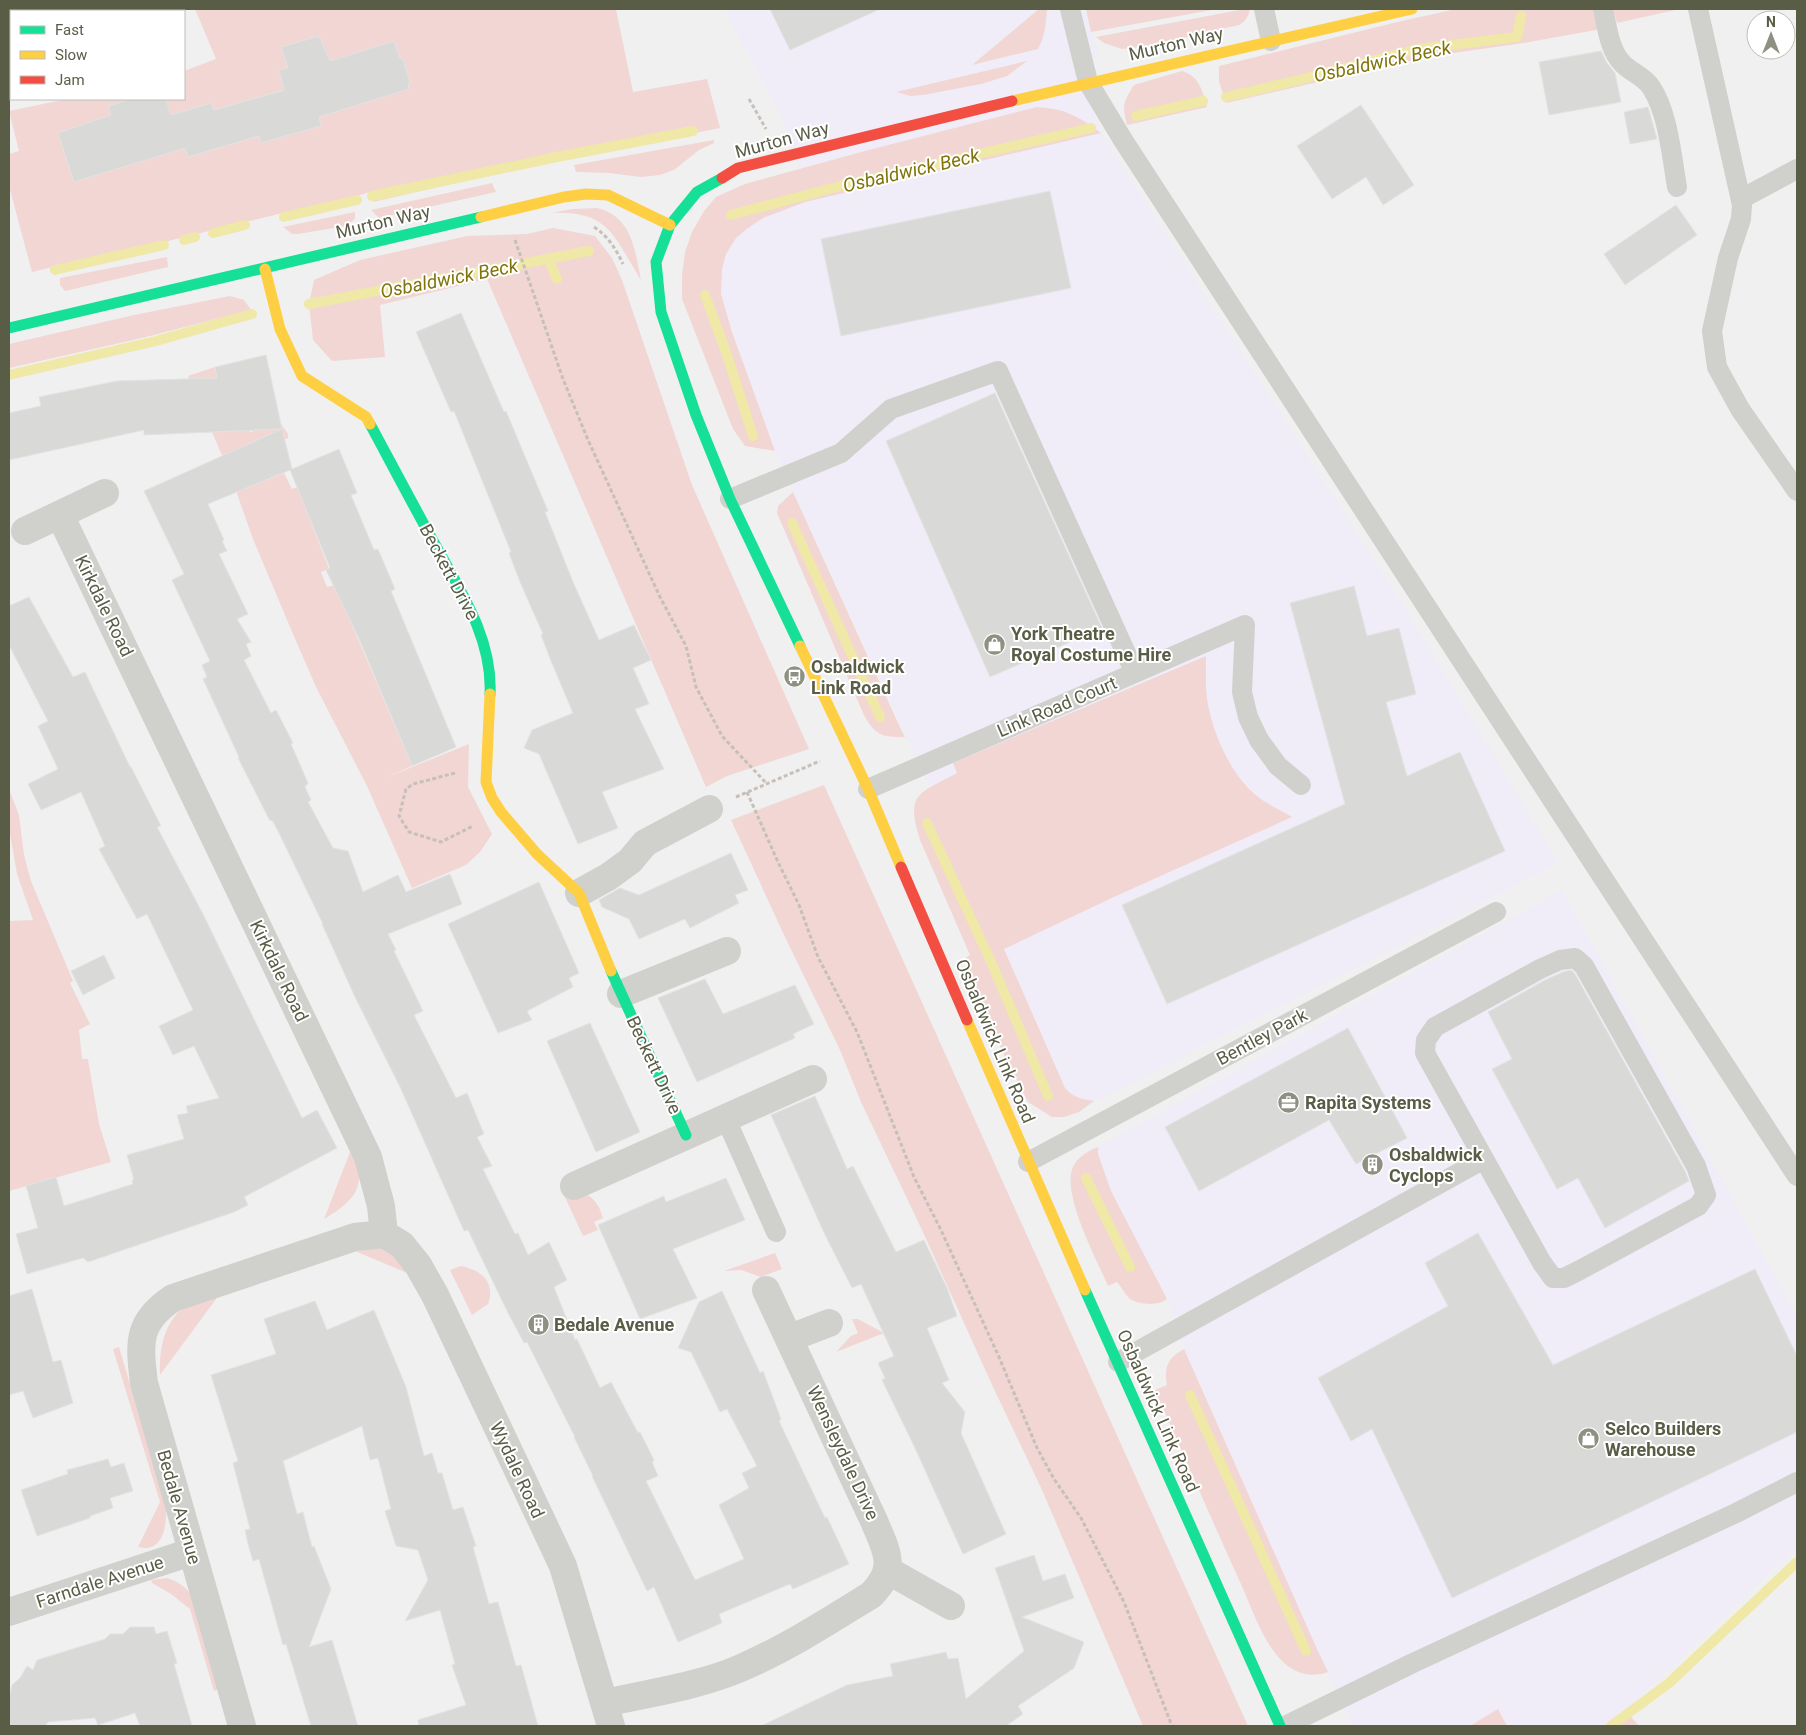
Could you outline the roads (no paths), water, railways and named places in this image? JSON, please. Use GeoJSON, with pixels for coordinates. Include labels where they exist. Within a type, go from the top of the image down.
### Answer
{"type":"FeatureCollection","features":[{"type":"Feature","properties":{"kind":"street","name":"Murton Way"},"geometry":{"type":"LineString","coordinates":[[9,328],[564,197],[586,194],[608,195],[670,224],[697,192],[738,168],[1088,82],[1412,9]]}},
{"type":"Feature","properties":{"kind":"street","name":"Osbaldwick Link Road"},"geometry":{"type":"LineString","coordinates":[[670,224],[656,262],[661,312],[696,415],[730,499],[868,789],[1028,1162],[1280,1726]]}},
{"type":"Feature","properties":{"kind":"street","name":"Beckett Drive"},"geometry":{"type":"LineString","coordinates":[[265,269],[280,329],[302,376],[366,417],[466,602],[482,636],[490,678],[486,782],[492,798],[501,812],[537,854],[579,893],[621,994],[686,1135]]}},
{"type":"Feature","properties":{"kind":"street"},"geometry":{"type":"LineString","coordinates":[[25,531],[105,493]]}},
{"type":"Feature","properties":{"kind":"street","name":"Kirkdale Road"},"geometry":{"type":"LineString","coordinates":[[60,515],[368,1157],[381,1206],[384,1234]]}},
{"type":"Feature","properties":{"kind":"street"},"geometry":{"type":"LineString","coordinates":[[579,893],[608,877],[630,861],[644,843],[709,809]]}},
{"type":"Feature","properties":{"kind":"street","name":"Beckett Drive"},"geometry":{"type":"LineString","coordinates":[[621,994],[727,951]]}},
{"type":"Feature","properties":{"kind":"street","name":"Beckett Drive"},"geometry":{"type":"LineString","coordinates":[[574,1186],[813,1079]]}},
{"type":"Feature","properties":{"kind":"street","name":"Bedale Avenue"},"geometry":{"type":"LineString","coordinates":[[242,1726],[144,1383],[140,1353],[144,1326],[159,1307],[174,1298],[355,1237],[384,1234]]}},
{"type":"Feature","properties":{"kind":"street","name":"Wydale Road"},"geometry":{"type":"LineString","coordinates":[[384,1234],[402,1245],[418,1264],[435,1295],[549,1536],[563,1566],[608,1714]]}},
{"type":"Feature","properties":{"kind":"street","name":"Wensleydale Drive"},"geometry":{"type":"LineString","coordinates":[[766,1290],[874,1521],[889,1560],[887,1570]]}},
{"type":"Feature","properties":{"kind":"street"},"geometry":{"type":"LineString","coordinates":[[790,1338],[829,1322]]}},
{"type":"Feature","properties":{"kind":"street","name":"Farndale Avenue"},"geometry":{"type":"LineString","coordinates":[[9,1612],[191,1552]]}},
{"type":"Feature","properties":{"kind":"street"},"geometry":{"type":"LineString","coordinates":[[608,1714],[740,1668],[788,1645],[871,1595],[880,1585],[887,1570],[951,1606]]}},
{"type":"Feature","properties":{"kind":"lane"},"geometry":{"type":"LineString","coordinates":[[1070,9],[1088,82],[1128,148],[1797,1176]]}},
{"type":"Feature","properties":{"kind":"lane"},"geometry":{"type":"LineString","coordinates":[[1264,9],[1271,41]]}},
{"type":"Feature","properties":{"kind":"lane"},"geometry":{"type":"LineString","coordinates":[[1603,9],[1608,32],[1622,64],[1651,86],[1657,98],[1668,132],[1677,187]]}},
{"type":"Feature","properties":{"kind":"lane"},"geometry":{"type":"LineString","coordinates":[[1698,9],[1741,199],[1741,219],[1728,258],[1712,331],[1718,367],[1740,409],[1797,492]]}},
{"type":"Feature","properties":{"kind":"lane"},"geometry":{"type":"LineString","coordinates":[[1741,199],[1797,169]]}},
{"type":"Feature","properties":{"kind":"lane"},"geometry":{"type":"LineString","coordinates":[[730,499],[841,453],[891,409],[998,371],[1135,673]]}},
{"type":"Feature","properties":{"kind":"lane","name":"Link Road Court"},"geometry":{"type":"LineString","coordinates":[[868,789],[1245,625],[1242,692],[1248,717],[1259,740],[1278,766],[1301,786]]}},
{"type":"Feature","properties":{"kind":"lane","name":"Bentley Park"},"geometry":{"type":"LineString","coordinates":[[1028,1162],[1496,912]]}},
{"type":"Feature","properties":{"kind":"lane"},"geometry":{"type":"LineString","coordinates":[[1575,958],[1584,966],[1696,1166],[1706,1195],[1698,1206],[1664,1225],[1564,1278],[1553,1278],[1542,1263],[1484,1159],[1425,1054],[1426,1040],[1435,1027],[1524,978],[1560,960],[1575,958]]}},
{"type":"Feature","properties":{"kind":"lane"},"geometry":{"type":"LineString","coordinates":[[726,1119],[776,1232]]}},
{"type":"Feature","properties":{"kind":"lane"},"geometry":{"type":"LineString","coordinates":[[1118,1362],[1484,1159]]}},
{"type":"Feature","properties":{"kind":"lane"},"geometry":{"type":"LineString","coordinates":[[1285,1726],[1413,1663],[1736,1513],[1797,1482]]}},
{"type":"Feature","properties":{"kind":"waterway","name":"Osbaldwick Beck"},"geometry":{"type":"LineString","coordinates":[[1226,97],[1417,49],[1517,37],[1521,16]]}},
{"type":"Feature","properties":{"kind":"waterway","name":"Osbaldwick Beck"},"geometry":{"type":"LineString","coordinates":[[1136,116],[1203,101]]}},
{"type":"Feature","properties":{"kind":"waterway","name":"Osbaldwick Beck"},"geometry":{"type":"LineString","coordinates":[[731,215],[844,185],[1091,128]]}},
{"type":"Feature","properties":{"kind":"waterway"},"geometry":{"type":"LineString","coordinates":[[372,196],[557,157],[693,131]]}},
{"type":"Feature","properties":{"kind":"waterway"},"geometry":{"type":"LineString","coordinates":[[284,217],[357,200]]}},
{"type":"Feature","properties":{"kind":"waterway"},"geometry":{"type":"LineString","coordinates":[[213,233],[245,225]]}},
{"type":"Feature","properties":{"kind":"waterway"},"geometry":{"type":"LineString","coordinates":[[184,240],[195,237]]}},
{"type":"Feature","properties":{"kind":"waterway"},"geometry":{"type":"LineString","coordinates":[[55,270],[164,245]]}},
{"type":"Feature","properties":{"kind":"waterway","name":"Osbaldwick Beck"},"geometry":{"type":"LineString","coordinates":[[309,304],[589,251]]}},
{"type":"Feature","properties":{"kind":"waterway"},"geometry":{"type":"LineString","coordinates":[[548,258],[557,279]]}},
{"type":"Feature","properties":{"kind":"waterway"},"geometry":{"type":"LineString","coordinates":[[705,295],[726,352],[753,436]]}},
{"type":"Feature","properties":{"kind":"waterway","name":"Osbaldwick Beck"},"geometry":{"type":"LineString","coordinates":[[9,375],[156,341],[252,314]]}},
{"type":"Feature","properties":{"kind":"waterway"},"geometry":{"type":"LineString","coordinates":[[792,523],[880,717]]}},
{"type":"Feature","properties":{"kind":"waterway"},"geometry":{"type":"LineString","coordinates":[[927,823],[992,964],[1048,1096]]}},
{"type":"Feature","properties":{"kind":"waterway"},"geometry":{"type":"LineString","coordinates":[[1086,1178],[1130,1267]]}},
{"type":"Feature","properties":{"kind":"waterway"},"geometry":{"type":"LineString","coordinates":[[1190,1395],[1306,1651]]}},
{"type":"Feature","properties":{"kind":"waterway"},"geometry":{"type":"LineString","coordinates":[[1611,1726],[1669,1683],[1797,1562]]}},
{"type":"Feature","properties":{"kind":"place","name":"York Theatre Royal Costume Hire"},"geometry":{"type":"Point","coordinates":[995,644]}},
{"type":"Feature","properties":{"kind":"place","name":"Osbaldwick Link Road"},"geometry":{"type":"Point","coordinates":[795,677]}},
{"type":"Feature","properties":{"kind":"place","name":"Rapita Systems"},"geometry":{"type":"Point","coordinates":[1289,1103]}},
{"type":"Feature","properties":{"kind":"place","name":"Osbaldwick Cyclops"},"geometry":{"type":"Point","coordinates":[1373,1165]}},
{"type":"Feature","properties":{"kind":"place","name":"Bedale Avenue"},"geometry":{"type":"Point","coordinates":[538,1325]}},
{"type":"Feature","properties":{"kind":"place","name":"Selco Builders Warehouse"},"geometry":{"type":"Point","coordinates":[1589,1439]}}]}
